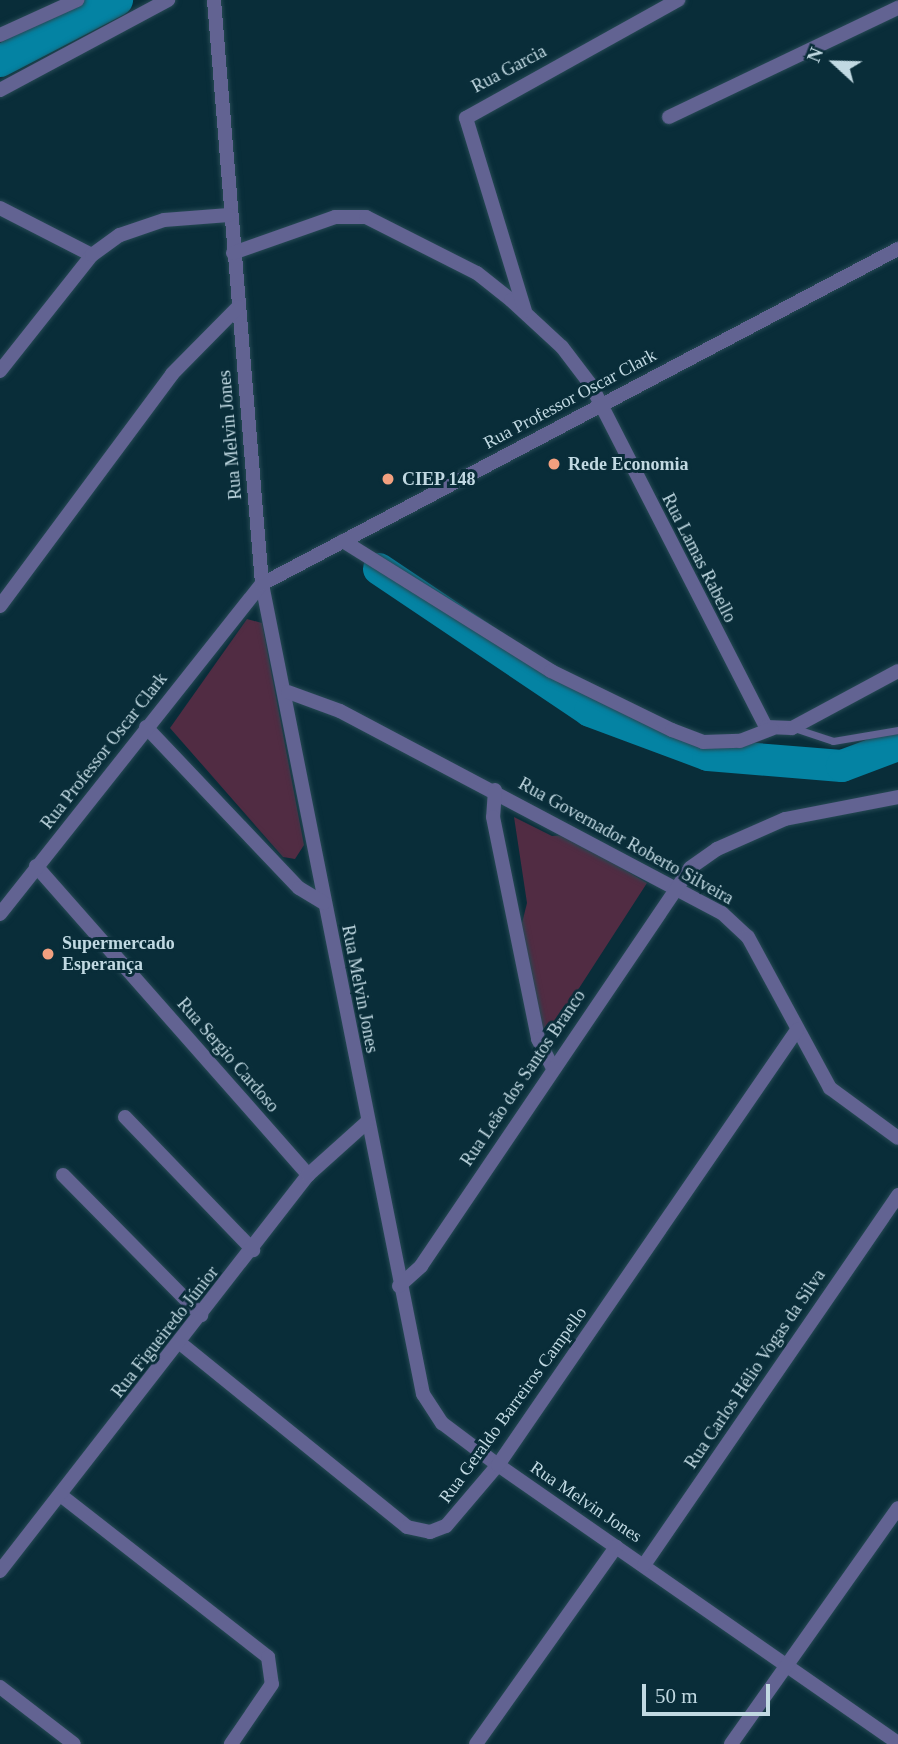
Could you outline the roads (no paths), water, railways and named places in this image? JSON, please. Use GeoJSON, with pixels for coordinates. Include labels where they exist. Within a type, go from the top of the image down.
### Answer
{"type":"FeatureCollection","features":[{"type":"Feature","properties":{"kind":"street"},"geometry":{"type":"LineString","coordinates":[[0,35],[76,0]]}},
{"type":"Feature","properties":{"kind":"street"},"geometry":{"type":"LineString","coordinates":[[0,90],[167,0]]}},
{"type":"Feature","properties":{"kind":"street","name":"Rua Melvin Jones"},"geometry":{"type":"LineString","coordinates":[[214,0],[229,215],[262,584],[288,692],[324,903],[418,1381],[431,1410],[498,1465],[898,1743]]}},
{"type":"Feature","properties":{"kind":"street","name":"Rua Garcia"},"geometry":{"type":"LineString","coordinates":[[525,313],[466,118],[678,0]]}},
{"type":"Feature","properties":{"kind":"street"},"geometry":{"type":"LineString","coordinates":[[669,117],[898,8]]}},
{"type":"Feature","properties":{"kind":"street"},"geometry":{"type":"LineString","coordinates":[[0,208],[92,255]]}},
{"type":"Feature","properties":{"kind":"street"},"geometry":{"type":"LineString","coordinates":[[0,371],[92,255],[138,226],[229,215]]}},
{"type":"Feature","properties":{"kind":"street","name":"Rua Lamas Rabello"},"geometry":{"type":"LineString","coordinates":[[233,253],[335,217],[366,217],[477,273],[525,313],[579,366],[762,722],[772,729]]}},
{"type":"Feature","properties":{"kind":"street","name":"Rua Professor Oscar Clark"},"geometry":{"type":"LineString","coordinates":[[0,914],[262,584],[898,249]]}},
{"type":"Feature","properties":{"kind":"street"},"geometry":{"type":"LineString","coordinates":[[0,606],[172,374],[238,307]]}},
{"type":"Feature","properties":{"kind":"street"},"geometry":{"type":"LineString","coordinates":[[343,541],[551,671],[671,730],[703,741],[740,741],[772,729],[792,727],[898,671]]}},
{"type":"Feature","properties":{"kind":"street","name":"Rua Governador Roberto Silveira"},"geometry":{"type":"LineString","coordinates":[[288,692],[340,711],[495,790],[722,913],[748,937],[830,1088],[898,1138]]}},
{"type":"Feature","properties":{"kind":"street"},"geometry":{"type":"LineString","coordinates":[[146,727],[299,888],[324,903]]}},
{"type":"Feature","properties":{"kind":"street"},"geometry":{"type":"LineString","coordinates":[[495,790],[493,817],[538,1039],[553,1068]]}},
{"type":"Feature","properties":{"kind":"street","name":"Rua Leão dos Santos Branco"},"geometry":{"type":"LineString","coordinates":[[399,1286],[421,1266],[673,887],[701,858],[767,825],[898,797]]}},
{"type":"Feature","properties":{"kind":"street","name":"Rua Sergio Cardoso"},"geometry":{"type":"LineString","coordinates":[[37,866],[308,1175]]}},
{"type":"Feature","properties":{"kind":"street","name":"Rua Geraldo Barreiros Campello"},"geometry":{"type":"LineString","coordinates":[[180,1343],[419,1532],[460,1516],[498,1465],[797,1030]]}},
{"type":"Feature","properties":{"kind":"street"},"geometry":{"type":"LineString","coordinates":[[125,1116],[253,1250]]}},
{"type":"Feature","properties":{"kind":"street","name":"Rua Figueiredo Júnior"},"geometry":{"type":"LineString","coordinates":[[0,1572],[62,1497],[308,1175],[366,1123]]}},
{"type":"Feature","properties":{"kind":"street"},"geometry":{"type":"LineString","coordinates":[[63,1175],[201,1315]]}},
{"type":"Feature","properties":{"kind":"street","name":"Rua Carlos Hélio Vogas da Silva"},"geometry":{"type":"LineString","coordinates":[[644,1565],[898,1195]]}},
{"type":"Feature","properties":{"kind":"street"},"geometry":{"type":"LineString","coordinates":[[62,1497],[268,1657],[272,1684],[231,1744]]}},
{"type":"Feature","properties":{"kind":"street"},"geometry":{"type":"LineString","coordinates":[[731,1744],[898,1508]]}},
{"type":"Feature","properties":{"kind":"street"},"geometry":{"type":"LineString","coordinates":[[476,1744],[616,1547]]}},
{"type":"Feature","properties":{"kind":"street"},"geometry":{"type":"LineString","coordinates":[[0,1687],[74,1744]]}},
{"type":"Feature","properties":{"kind":"lane"},"geometry":{"type":"LineString","coordinates":[[792,727],[833,741],[898,730]]}},
{"type":"Feature","properties":{"kind":"waterway"},"geometry":{"type":"LineString","coordinates":[[0,61],[117,0]]}},
{"type":"Feature","properties":{"kind":"waterway"},"geometry":{"type":"LineString","coordinates":[[379,569],[590,711],[708,755],[842,766],[898,745]]}},
{"type":"Feature","properties":{"kind":"place","name":"Rede Economia"},"geometry":{"type":"Point","coordinates":[554,464]}},
{"type":"Feature","properties":{"kind":"place","name":"CIEP 148"},"geometry":{"type":"Point","coordinates":[388,479]}},
{"type":"Feature","properties":{"kind":"place","name":"Supermercado Esperança"},"geometry":{"type":"Point","coordinates":[48,954]}}]}
